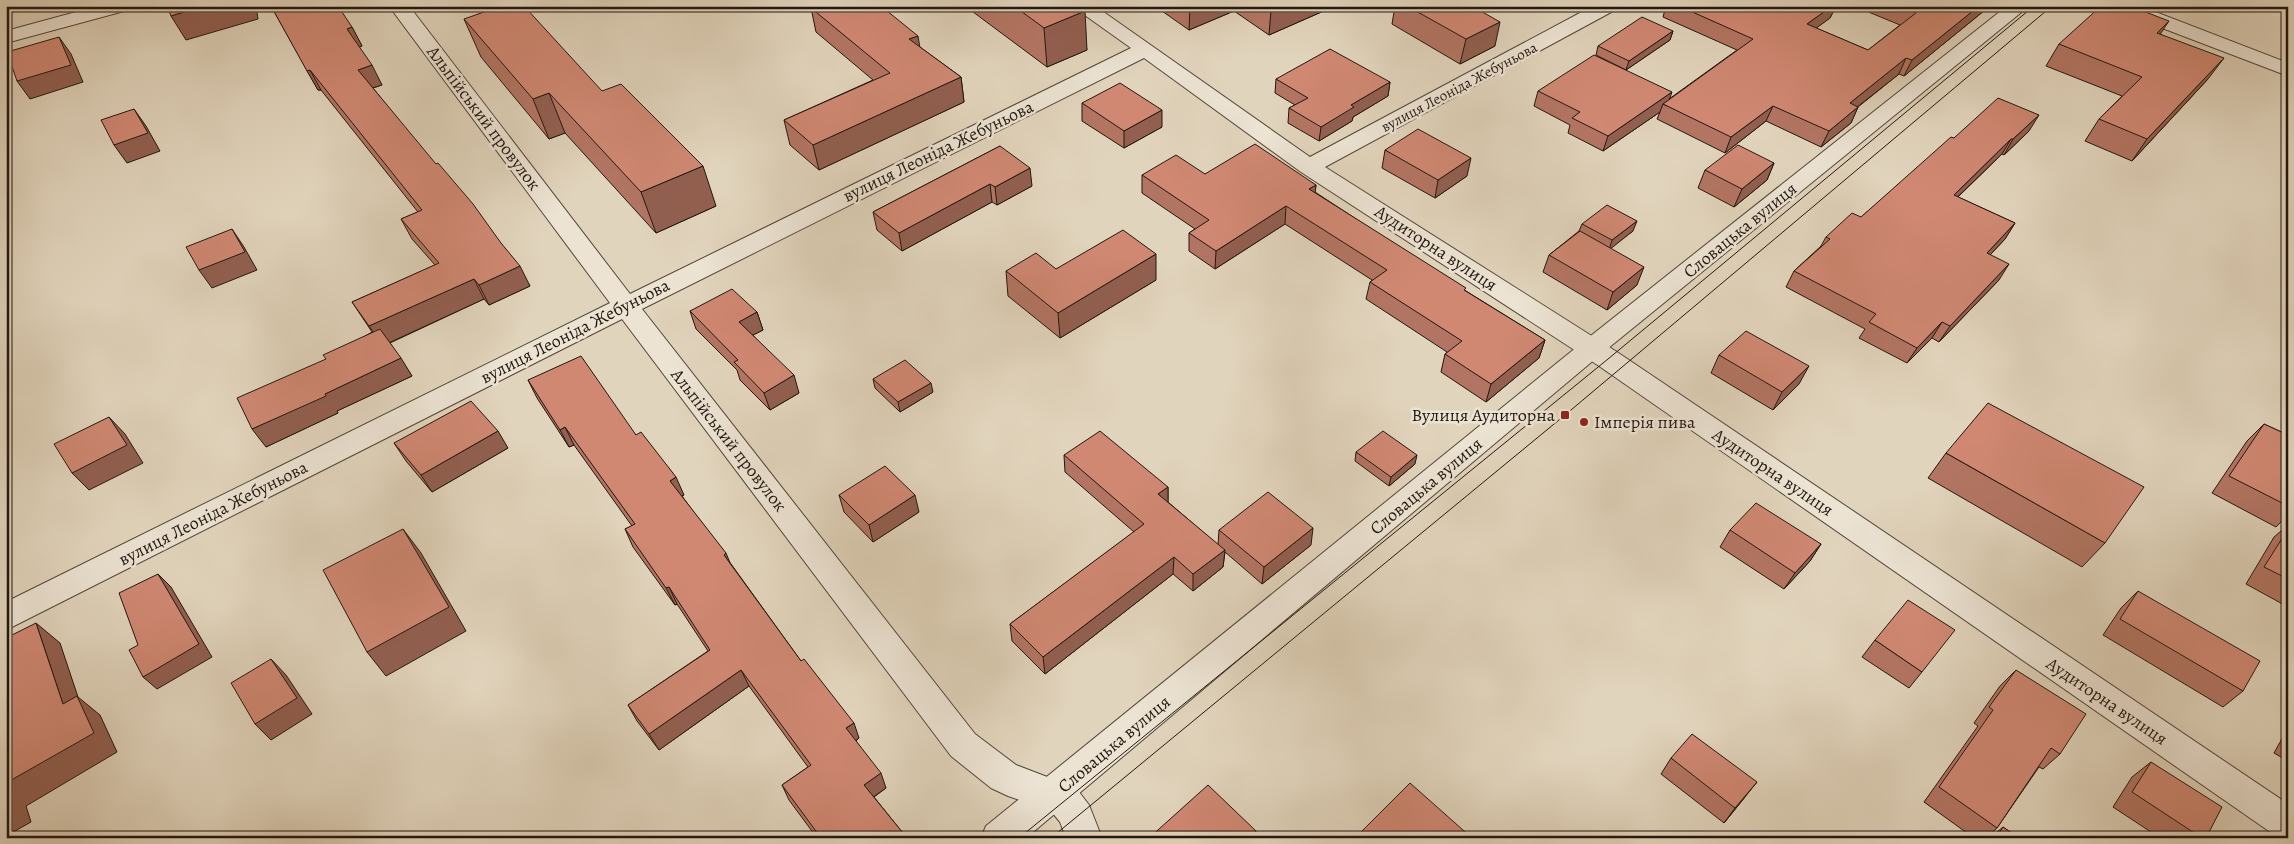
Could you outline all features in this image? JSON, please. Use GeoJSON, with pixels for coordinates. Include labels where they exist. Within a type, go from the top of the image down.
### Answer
{"type":"FeatureCollection","features":[{"type":"Feature","properties":{"kind":"street"},"geometry":{"type":"LineString","coordinates":[[6,37],[121,6]]}},
{"type":"Feature","properties":{"kind":"street","name":"Альпійський провулок"},"geometry":{"type":"LineString","coordinates":[[400,6],[626,306],[963,745],[988,768],[1022,786],[1053,794],[1064,800],[1077,816],[1084,838]]}},
{"type":"Feature","properties":{"kind":"street","name":"Аудиторна вулиця"},"geometry":{"type":"LineString","coordinates":[[1082,6],[1309,167],[1592,348],[2288,824]]}},
{"type":"Feature","properties":{"kind":"street","name":"вулиця Леоніда Жебуньова"},"geometry":{"type":"LineString","coordinates":[[1309,167],[1608,6]]}},
{"type":"Feature","properties":{"kind":"street","name":"Словацька вулиця"},"geometry":{"type":"LineString","coordinates":[[1000,838],[1592,348],[2019,6]]}},
{"type":"Feature","properties":{"kind":"street"},"geometry":{"type":"LineString","coordinates":[[2122,6],[2288,70]]}},
{"type":"Feature","properties":{"kind":"street","name":"вулиця Леоніда Жебуньова"},"geometry":{"type":"LineString","coordinates":[[6,617],[626,306],[1145,49]]}},
{"type":"Feature","properties":{"kind":"building"},"geometry":{"type":"Polygon","coordinates":[[[167,6],[203,6],[171,16],[167,6]]]}},
{"type":"Feature","properties":{"kind":"building"},"geometry":{"type":"Polygon","coordinates":[[[271,6],[338,6],[352,27],[347,29],[372,65],[358,70],[436,164],[438,163],[473,204],[520,266],[479,285],[474,279],[369,326],[352,302],[439,263],[401,219],[422,210],[310,70],[307,71],[271,6]]]}},
{"type":"Feature","properties":{"kind":"building"},"geometry":{"type":"Polygon","coordinates":[[[501,6],[524,6],[602,91],[621,84],[703,166],[641,192],[549,93],[533,99],[464,19],[501,6]]]}},
{"type":"Feature","properties":{"kind":"building"},"geometry":{"type":"Polygon","coordinates":[[[814,6],[881,6],[918,36],[909,39],[961,77],[813,145],[784,120],[890,73],[811,8],[814,6]]]}},
{"type":"Feature","properties":{"kind":"building"},"geometry":{"type":"Polygon","coordinates":[[[1014,6],[1078,6],[1085,11],[1044,28],[1014,6]]]}},
{"type":"Feature","properties":{"kind":"building"},"geometry":{"type":"Polygon","coordinates":[[[1265,6],[1281,6],[1271,10],[1265,6]]]}},
{"type":"Feature","properties":{"kind":"building"},"geometry":{"type":"Polygon","coordinates":[[[1407,6],[1472,6],[1500,22],[1466,39],[1407,6]]]}},
{"type":"Feature","properties":{"kind":"building"},"geometry":{"type":"Polygon","coordinates":[[[1679,6],[1832,6],[1807,24],[1868,50],[1916,13],[1900,6],[1979,6],[1912,60],[1906,58],[1850,103],[1858,107],[1829,131],[1773,106],[1731,137],[1663,104],[1753,39],[1679,6]]]}},
{"type":"Feature","properties":{"kind":"building"},"geometry":{"type":"Polygon","coordinates":[[[2101,6],[2130,6],[2169,21],[2157,33],[2224,58],[2147,139],[2099,119],[2142,77],[2059,44],[2101,6]]]}},
{"type":"Feature","properties":{"kind":"building"},"geometry":{"type":"Polygon","coordinates":[[[1642,17],[1673,31],[1629,61],[1598,46],[1642,17]]]}},
{"type":"Feature","properties":{"kind":"building"},"geometry":{"type":"Polygon","coordinates":[[[59,37],[71,65],[17,81],[7,52],[59,37]]]}},
{"type":"Feature","properties":{"kind":"building"},"geometry":{"type":"Polygon","coordinates":[[[1330,49],[1390,82],[1351,105],[1354,107],[1321,127],[1289,108],[1308,98],[1276,79],[1330,49]]]}},
{"type":"Feature","properties":{"kind":"building"},"geometry":{"type":"Polygon","coordinates":[[[1594,55],[1672,92],[1608,136],[1572,118],[1580,112],[1538,91],[1594,55]]]}},
{"type":"Feature","properties":{"kind":"building"},"geometry":{"type":"Polygon","coordinates":[[[1120,83],[1162,110],[1124,131],[1082,103],[1120,83]]]}},
{"type":"Feature","properties":{"kind":"building"},"geometry":{"type":"Polygon","coordinates":[[[1998,98],[2039,115],[2011,139],[1954,195],[2015,223],[1987,253],[2009,264],[1950,326],[1942,322],[1917,348],[1869,322],[1876,314],[1794,271],[1830,239],[1826,237],[1852,213],[1861,217],[1998,98]]]}},
{"type":"Feature","properties":{"kind":"building"},"geometry":{"type":"Polygon","coordinates":[[[134,109],[148,133],[114,145],[101,120],[134,109]]]}},
{"type":"Feature","properties":{"kind":"building"},"geometry":{"type":"Polygon","coordinates":[[[1418,129],[1471,158],[1438,180],[1385,150],[1418,129]]]}},
{"type":"Feature","properties":{"kind":"building"},"geometry":{"type":"Polygon","coordinates":[[[1255,144],[1316,185],[1309,189],[1466,288],[1464,290],[1545,340],[1491,384],[1445,354],[1462,341],[1370,282],[1387,270],[1286,206],[1216,251],[1189,233],[1209,220],[1142,175],[1176,155],[1205,174],[1255,144]]]}},
{"type":"Feature","properties":{"kind":"building"},"geometry":{"type":"Polygon","coordinates":[[[1738,145],[1774,163],[1742,189],[1705,170],[1738,145]]]}},
{"type":"Feature","properties":{"kind":"building"},"geometry":{"type":"Polygon","coordinates":[[[1000,146],[1030,168],[995,187],[990,184],[899,233],[873,212],[1000,146]]]}},
{"type":"Feature","properties":{"kind":"building"},"geometry":{"type":"Polygon","coordinates":[[[1607,205],[1637,221],[1612,240],[1582,224],[1607,205]]]}},
{"type":"Feature","properties":{"kind":"building"},"geometry":{"type":"Polygon","coordinates":[[[232,229],[245,252],[199,270],[186,247],[232,229]]]}},
{"type":"Feature","properties":{"kind":"building"},"geometry":{"type":"Polygon","coordinates":[[[1123,230],[1156,254],[1058,313],[1006,271],[1036,253],[1056,269],[1123,230]]]}},
{"type":"Feature","properties":{"kind":"building"},"geometry":{"type":"Polygon","coordinates":[[[1580,231],[1644,267],[1613,292],[1549,255],[1580,231]]]}},
{"type":"Feature","properties":{"kind":"building"},"geometry":{"type":"Polygon","coordinates":[[[732,289],[757,312],[739,322],[794,375],[764,393],[734,362],[738,360],[690,311],[732,289]]]}},
{"type":"Feature","properties":{"kind":"building"},"geometry":{"type":"Polygon","coordinates":[[[380,329],[401,358],[325,394],[326,396],[252,429],[237,398],[326,359],[323,355],[380,329]]]}},
{"type":"Feature","properties":{"kind":"building"},"geometry":{"type":"Polygon","coordinates":[[[1746,331],[1809,366],[1782,392],[1719,355],[1746,331]]]}},
{"type":"Feature","properties":{"kind":"building"},"geometry":{"type":"Polygon","coordinates":[[[581,356],[636,435],[641,432],[676,477],[670,481],[726,553],[724,555],[801,661],[804,659],[854,723],[846,728],[881,773],[864,785],[907,838],[821,838],[782,785],[811,765],[741,670],[649,734],[628,705],[710,650],[669,587],[666,588],[625,529],[635,524],[565,427],[560,430],[528,380],[581,356]]]}},
{"type":"Feature","properties":{"kind":"building"},"geometry":{"type":"Polygon","coordinates":[[[905,360],[931,383],[898,402],[873,379],[905,360]]]}},
{"type":"Feature","properties":{"kind":"building"},"geometry":{"type":"Polygon","coordinates":[[[471,401],[498,431],[421,475],[394,443],[471,401]]]}},
{"type":"Feature","properties":{"kind":"building"},"geometry":{"type":"Polygon","coordinates":[[[1988,403],[2144,487],[2105,543],[1946,453],[1988,403]]]}},
{"type":"Feature","properties":{"kind":"building"},"geometry":{"type":"Polygon","coordinates":[[[109,417],[127,445],[72,473],[54,444],[109,417]]]}},
{"type":"Feature","properties":{"kind":"building"},"geometry":{"type":"Polygon","coordinates":[[[2264,424],[2288,435],[2288,506],[2229,476],[2264,424]]]}},
{"type":"Feature","properties":{"kind":"building"},"geometry":{"type":"Polygon","coordinates":[[[1100,431],[1168,487],[1158,494],[1225,550],[1193,574],[1174,557],[1043,657],[1010,624],[1144,524],[1064,455],[1100,431]]]}},
{"type":"Feature","properties":{"kind":"building"},"geometry":{"type":"Polygon","coordinates":[[[1383,431],[1417,455],[1391,477],[1356,452],[1383,431]]]}},
{"type":"Feature","properties":{"kind":"building"},"geometry":{"type":"Polygon","coordinates":[[[885,466],[915,495],[869,525],[839,495],[885,466]]]}},
{"type":"Feature","properties":{"kind":"building"},"geometry":{"type":"Polygon","coordinates":[[[1268,492],[1313,528],[1264,567],[1219,530],[1268,492]]]}},
{"type":"Feature","properties":{"kind":"building"},"geometry":{"type":"Polygon","coordinates":[[[1756,503],[1821,544],[1795,573],[1730,530],[1756,503]]]}},
{"type":"Feature","properties":{"kind":"building"},"geometry":{"type":"Polygon","coordinates":[[[403,529],[449,607],[367,652],[323,570],[403,529]]]}},
{"type":"Feature","properties":{"kind":"building"},"geometry":{"type":"Polygon","coordinates":[[[2288,529],[2288,579],[2264,567],[2288,529]]]}},
{"type":"Feature","properties":{"kind":"building"},"geometry":{"type":"Polygon","coordinates":[[[158,574],[199,644],[143,677],[129,650],[138,645],[119,593],[158,574]]]}},
{"type":"Feature","properties":{"kind":"building"},"geometry":{"type":"Polygon","coordinates":[[[2138,591],[2260,661],[2243,691],[2120,619],[2138,591]]]}},
{"type":"Feature","properties":{"kind":"building"},"geometry":{"type":"Polygon","coordinates":[[[1908,600],[1955,630],[1922,672],[1875,640],[1908,600]]]}},
{"type":"Feature","properties":{"kind":"building"},"geometry":{"type":"Polygon","coordinates":[[[36,623],[63,704],[77,696],[94,733],[6,783],[6,638],[36,623]]]}},
{"type":"Feature","properties":{"kind":"building"},"geometry":{"type":"Polygon","coordinates":[[[271,659],[297,698],[255,724],[231,683],[271,659]]]}},
{"type":"Feature","properties":{"kind":"building"},"geometry":{"type":"Polygon","coordinates":[[[2016,670],[2086,714],[2060,754],[2051,748],[1997,828],[1939,787],[1993,710],[1989,707],[2016,670]]]}},
{"type":"Feature","properties":{"kind":"building"},"geometry":{"type":"Polygon","coordinates":[[[1692,734],[1757,782],[1735,808],[1671,758],[1692,734]]]}},
{"type":"Feature","properties":{"kind":"building"},"geometry":{"type":"Polygon","coordinates":[[[2151,762],[2222,807],[2206,838],[2202,838],[2132,792],[2151,762]]]}},
{"type":"Feature","properties":{"kind":"building"},"geometry":{"type":"Polygon","coordinates":[[[1410,783],[1472,838],[1361,838],[1358,835],[1410,783]]]}},
{"type":"Feature","properties":{"kind":"building"},"geometry":{"type":"Polygon","coordinates":[[[1208,785],[1256,831],[1250,838],[1149,838],[1208,785]]]}},
{"type":"Feature","properties":{"kind":"building"},"geometry":{"type":"Polygon","coordinates":[[[2003,827],[2019,838],[1996,838],[2003,827]]]}},
{"type":"Feature","properties":{"kind":"tram line"},"geometry":{"type":"LineString","coordinates":[[1019,838],[1608,359],[2034,6]]}},
{"type":"Feature","properties":{"kind":"tram line"},"geometry":{"type":"LineString","coordinates":[[1051,838],[1565,415],[2052,6]]}},
{"type":"Feature","properties":{"kind":"place","name":"Вулиця Аудиторна"},"geometry":{"type":"Point","coordinates":[1565,415]}},
{"type":"Feature","properties":{"kind":"place","name":"Імперія пива"},"geometry":{"type":"Point","coordinates":[1584,422]}}]}
